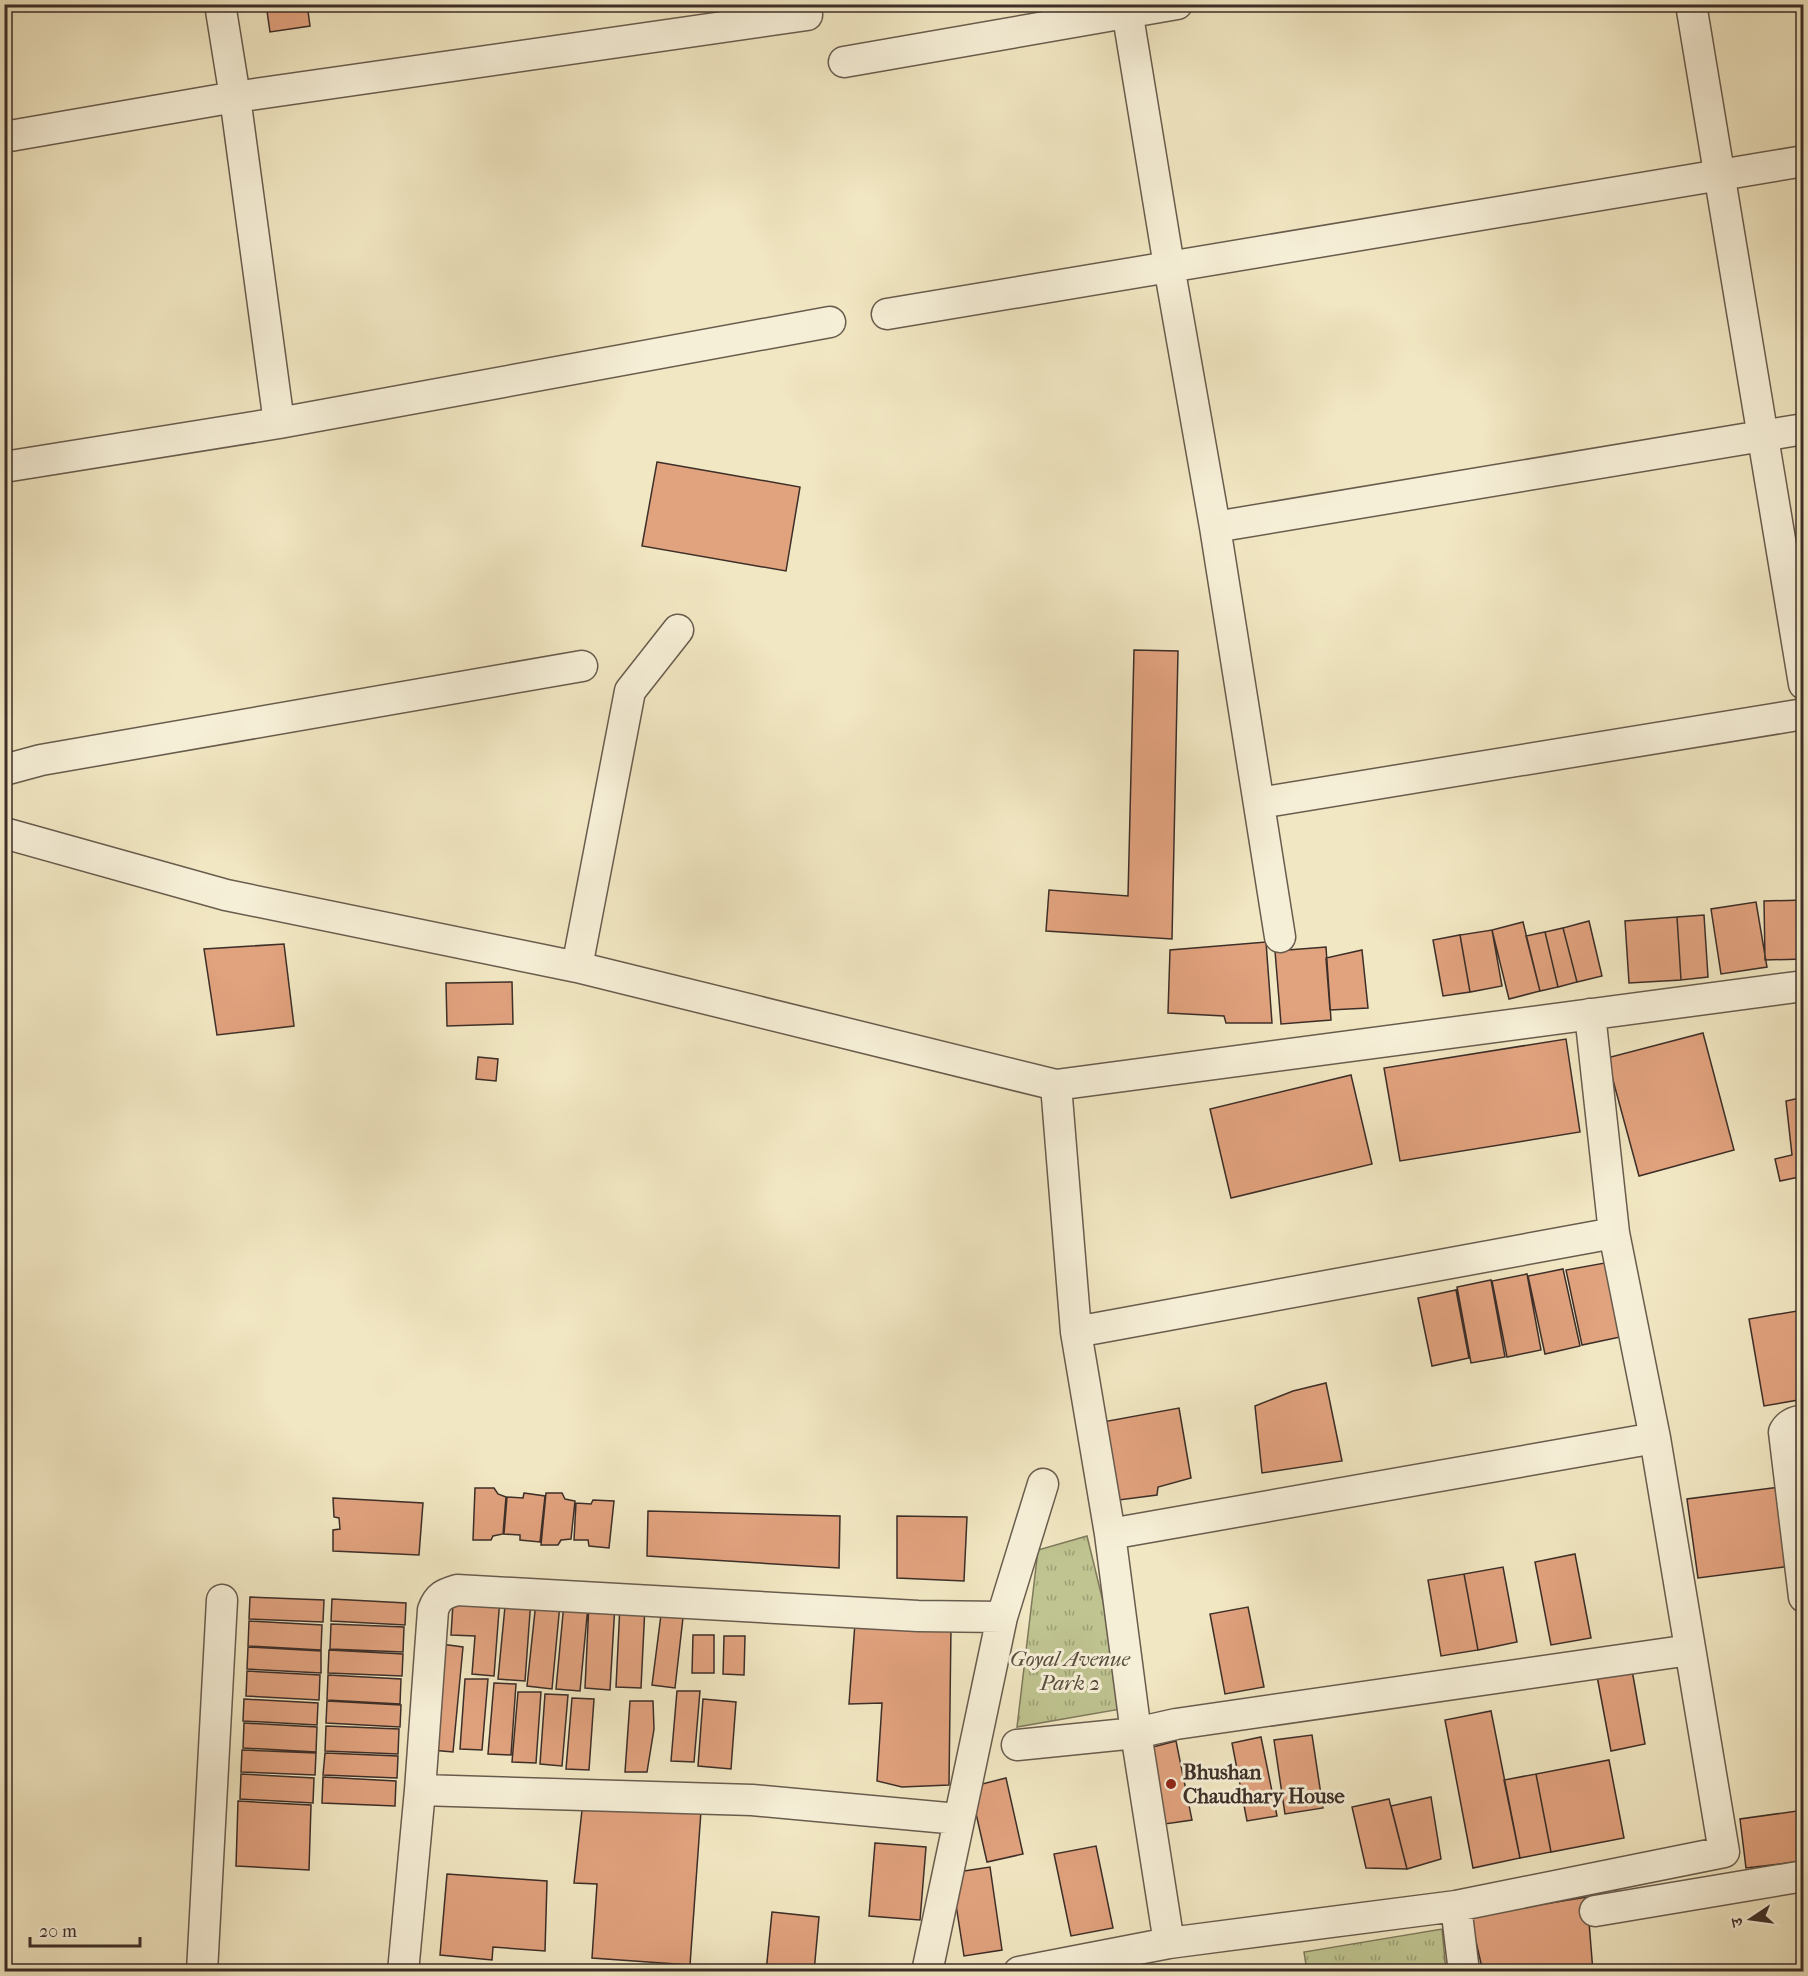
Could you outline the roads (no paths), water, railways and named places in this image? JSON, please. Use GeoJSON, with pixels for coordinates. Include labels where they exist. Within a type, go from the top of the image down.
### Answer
{"type":"FeatureCollection","features":[{"type":"Feature","properties":{"kind":"street"},"geometry":{"type":"LineString","coordinates":[[220,4],[235,97],[279,423]]}},
{"type":"Feature","properties":{"kind":"street"},"geometry":{"type":"LineString","coordinates":[[844,62],[1127,9],[1177,4]]}},
{"type":"Feature","properties":{"kind":"street"},"geometry":{"type":"LineString","coordinates":[[1691,4],[1803,684]]}},
{"type":"Feature","properties":{"kind":"street"},"geometry":{"type":"LineString","coordinates":[[1127,9],[1215,527],[1280,937]]}},
{"type":"Feature","properties":{"kind":"street"},"geometry":{"type":"LineString","coordinates":[[4,137],[235,97],[807,15]]}},
{"type":"Feature","properties":{"kind":"street"},"geometry":{"type":"LineString","coordinates":[[887,314],[1803,161]]}},
{"type":"Feature","properties":{"kind":"street"},"geometry":{"type":"LineString","coordinates":[[4,467],[279,423],[830,322]]}},
{"type":"Feature","properties":{"kind":"street"},"geometry":{"type":"LineString","coordinates":[[1215,527],[1803,429]]}},
{"type":"Feature","properties":{"kind":"street"},"geometry":{"type":"LineString","coordinates":[[577,967],[630,690],[678,630]]}},
{"type":"Feature","properties":{"kind":"street"},"geometry":{"type":"LineString","coordinates":[[4,770],[41,760],[582,666]]}},
{"type":"Feature","properties":{"kind":"street"},"geometry":{"type":"LineString","coordinates":[[1259,803],[1803,714]]}},
{"type":"Feature","properties":{"kind":"street"},"geometry":{"type":"LineString","coordinates":[[4,833],[226,895],[577,967],[1056,1085],[1803,986]]}},
{"type":"Feature","properties":{"kind":"street"},"geometry":{"type":"LineString","coordinates":[[1018,1971],[1169,1943],[1456,1906],[1724,1852],[1655,1438],[1614,1233],[1590,1014]]}},
{"type":"Feature","properties":{"kind":"street"},"geometry":{"type":"LineString","coordinates":[[1056,1085],[1076,1332],[1110,1534],[1136,1733],[1169,1943]]}},
{"type":"Feature","properties":{"kind":"street"},"geometry":{"type":"LineString","coordinates":[[1076,1332],[1614,1233]]}},
{"type":"Feature","properties":{"kind":"street"},"geometry":{"type":"LineString","coordinates":[[1803,1420],[1787,1427],[1784,1432],[1803,1597]]}},
{"type":"Feature","properties":{"kind":"street"},"geometry":{"type":"LineString","coordinates":[[1110,1534],[1655,1438]]}},
{"type":"Feature","properties":{"kind":"street"},"geometry":{"type":"LineString","coordinates":[[927,1971],[1002,1617],[1043,1484]]}},
{"type":"Feature","properties":{"kind":"street"},"geometry":{"type":"LineString","coordinates":[[403,1971],[420,1790],[433,1610],[436,1601],[443,1594],[457,1590],[918,1616],[1002,1617]]}},
{"type":"Feature","properties":{"kind":"street"},"geometry":{"type":"LineString","coordinates":[[202,1971],[222,1600]]}},
{"type":"Feature","properties":{"kind":"street"},"geometry":{"type":"LineString","coordinates":[[1017,1745],[1136,1733],[1176,1724],[1690,1650]]}},
{"type":"Feature","properties":{"kind":"street"},"geometry":{"type":"LineString","coordinates":[[420,1790],[752,1800],[958,1819]]}},
{"type":"Feature","properties":{"kind":"street"},"geometry":{"type":"LineString","coordinates":[[1595,1911],[1803,1876]]}},
{"type":"Feature","properties":{"kind":"street"},"geometry":{"type":"LineString","coordinates":[[1456,1906],[1464,1971]]}},
{"type":"Feature","properties":{"kind":"place","name":"Bhushan Chaudhary House"},"geometry":{"type":"Point","coordinates":[1171,1784]}},
{"type":"Feature","properties":{"kind":"park label","name":"Goyal Avenue Park 2"},"geometry":{"type":"Point","coordinates":[1070,1671]}}]}
